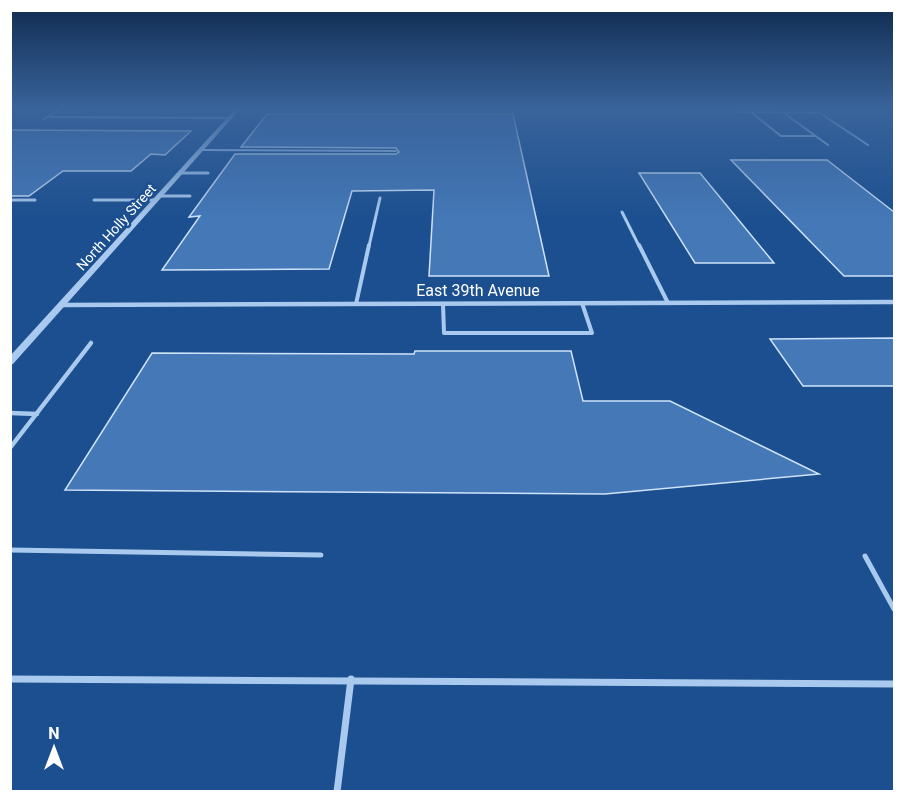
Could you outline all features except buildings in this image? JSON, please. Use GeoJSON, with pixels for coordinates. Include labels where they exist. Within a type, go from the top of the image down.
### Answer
{"type":"FeatureCollection","features":[{"type":"Feature","properties":{"kind":"street","name":"North Holly Street"},"geometry":{"type":"LineString","coordinates":[[10,362],[205,145]]}},
{"type":"Feature","properties":{"kind":"street","name":"East 39th Avenue"},"geometry":{"type":"LineString","coordinates":[[62,305],[894,303]]}},
{"type":"Feature","properties":{"kind":"lane"},"geometry":{"type":"LineString","coordinates":[[201,150],[396,151]]}},
{"type":"Feature","properties":{"kind":"lane"},"geometry":{"type":"LineString","coordinates":[[180,173],[208,173]]}},
{"type":"Feature","properties":{"kind":"lane"},"geometry":{"type":"LineString","coordinates":[[94,200],[189,196]]}},
{"type":"Feature","properties":{"kind":"lane"},"geometry":{"type":"LineString","coordinates":[[356,304],[380,198]]}},
{"type":"Feature","properties":{"kind":"lane"},"geometry":{"type":"LineString","coordinates":[[10,200],[35,200]]}},
{"type":"Feature","properties":{"kind":"lane"},"geometry":{"type":"LineString","coordinates":[[622,212],[668,303]]}},
{"type":"Feature","properties":{"kind":"lane"},"geometry":{"type":"LineString","coordinates":[[442,304],[444,333],[592,333],[582,303]]}},
{"type":"Feature","properties":{"kind":"lane"},"geometry":{"type":"LineString","coordinates":[[10,448],[91,343]]}},
{"type":"Feature","properties":{"kind":"lane"},"geometry":{"type":"LineString","coordinates":[[10,413],[37,414]]}},
{"type":"Feature","properties":{"kind":"lane"},"geometry":{"type":"LineString","coordinates":[[10,550],[321,555]]}},
{"type":"Feature","properties":{"kind":"lane"},"geometry":{"type":"LineString","coordinates":[[865,556],[894,609]]}},
{"type":"Feature","properties":{"kind":"lane"},"geometry":{"type":"LineString","coordinates":[[10,679],[894,684]]}},
{"type":"Feature","properties":{"kind":"lane"},"geometry":{"type":"LineString","coordinates":[[337,792],[351,680]]}}]}
